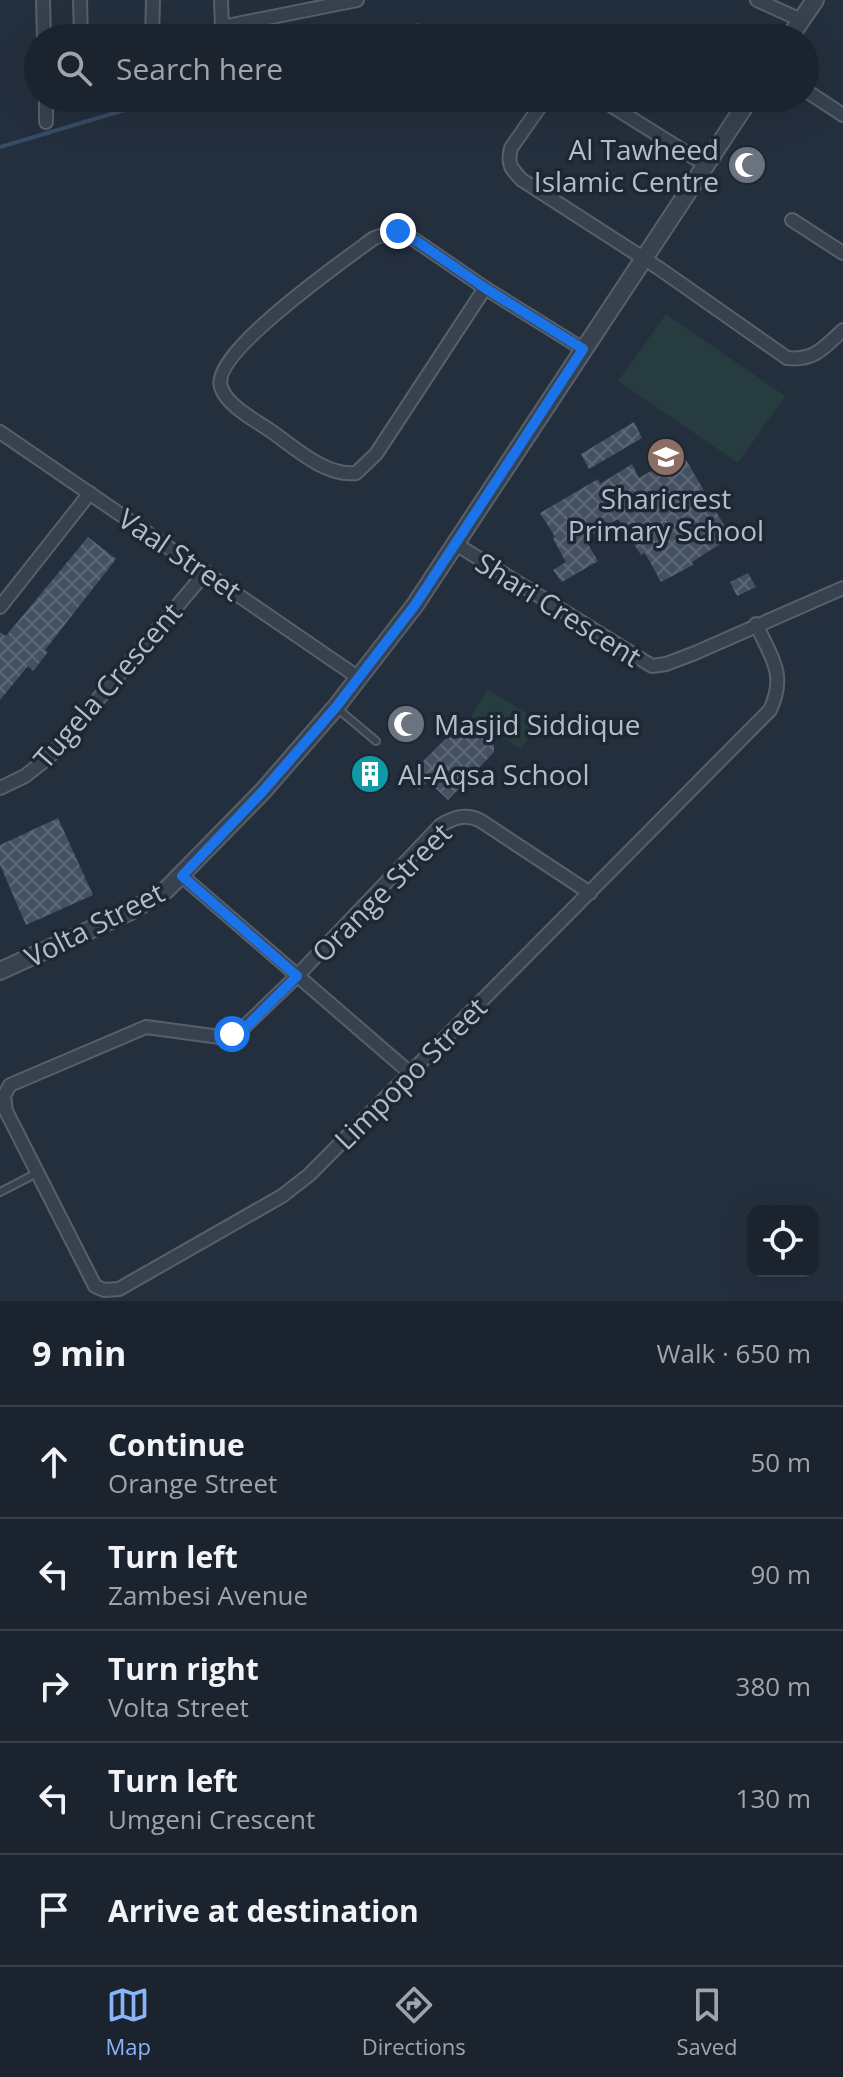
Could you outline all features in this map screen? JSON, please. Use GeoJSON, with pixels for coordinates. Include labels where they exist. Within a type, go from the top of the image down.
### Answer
{"type":"FeatureCollection","features":[{"type":"Feature","properties":{"kind":"street"},"geometry":{"type":"LineString","coordinates":[[43,0],[44,24]]}},
{"type":"Feature","properties":{"kind":"street"},"geometry":{"type":"LineString","coordinates":[[80,0],[81,24]]}},
{"type":"Feature","properties":{"kind":"street"},"geometry":{"type":"LineString","coordinates":[[152,24],[153,0]]}},
{"type":"Feature","properties":{"kind":"street"},"geometry":{"type":"LineString","coordinates":[[221,0],[222,24]]}},
{"type":"Feature","properties":{"kind":"street"},"geometry":{"type":"LineString","coordinates":[[289,0],[290,14]]}},
{"type":"Feature","properties":{"kind":"street"},"geometry":{"type":"LineString","coordinates":[[757,0],[801,20]]}},
{"type":"Feature","properties":{"kind":"street"},"geometry":{"type":"LineString","coordinates":[[798,24],[815,0]]}},
{"type":"Feature","properties":{"kind":"street"},"geometry":{"type":"LineString","coordinates":[[252,24],[350,1]]}},
{"type":"Feature","properties":{"kind":"street"},"geometry":{"type":"LineString","coordinates":[[819,99],[843,115]]}},
{"type":"Feature","properties":{"kind":"street"},"geometry":{"type":"LineString","coordinates":[[46,112],[46,122]]}},
{"type":"Feature","properties":{"kind":"street"},"geometry":{"type":"LineString","coordinates":[[536,112],[511,148],[508,158],[511,168],[539,193],[643,259],[787,358],[804,359],[811,356],[843,330]]}},
{"type":"Feature","properties":{"kind":"street"},"geometry":{"type":"LineString","coordinates":[[621,112],[706,165]]}},
{"type":"Feature","properties":{"kind":"street","name":"Volta Street"},"geometry":{"type":"LineString","coordinates":[[0,971],[144,905],[182,876],[263,791],[336,707],[415,605],[741,112]]}},
{"type":"Feature","properties":{"kind":"street"},"geometry":{"type":"LineString","coordinates":[[792,220],[843,253]]}},
{"type":"Feature","properties":{"kind":"street"},"geometry":{"type":"LineString","coordinates":[[485,288],[376,454],[356,473],[338,472],[301,452],[242,411],[225,396],[220,384],[220,376],[227,363],[258,329],[380,235],[398,231],[583,349]]}},
{"type":"Feature","properties":{"kind":"street","name":"Vaal Street"},"geometry":{"type":"LineString","coordinates":[[0,432],[359,678]]}},
{"type":"Feature","properties":{"kind":"street"},"geometry":{"type":"LineString","coordinates":[[0,607],[90,493]]}},
{"type":"Feature","properties":{"kind":"street","name":"Shari Crescent"},"geometry":{"type":"LineString","coordinates":[[454,543],[652,666],[680,659],[843,588]]}},
{"type":"Feature","properties":{"kind":"street","name":"Tugela Crescent"},"geometry":{"type":"LineString","coordinates":[[0,788],[25,776],[49,757],[206,572]]}},
{"type":"Feature","properties":{"kind":"street","name":"Limpopo Street"},"geometry":{"type":"LineString","coordinates":[[4,1096],[6,1111],[91,1280],[99,1288],[114,1291],[299,1185],[770,710],[779,687],[779,677],[756,624]]}},
{"type":"Feature","properties":{"kind":"street","name":"Orange Street"},"geometry":{"type":"LineString","coordinates":[[4,1096],[16,1081],[146,1027],[207,1037],[232,1034],[249,1024],[441,825],[458,817],[473,817],[481,821],[590,893]]}},
{"type":"Feature","properties":{"kind":"street"},"geometry":{"type":"LineString","coordinates":[[182,876],[409,1072]]}},
{"type":"Feature","properties":{"kind":"lane"},"geometry":{"type":"LineString","coordinates":[[336,707],[376,741]]}},
{"type":"Feature","properties":{"kind":"lane"},"geometry":{"type":"LineString","coordinates":[[0,1192],[37,1173]]}},
{"type":"Feature","properties":{"kind":"green space"},"geometry":{"type":"Polygon","coordinates":[[[666,314],[785,396],[738,463],[618,381],[666,314]]]}},
{"type":"Feature","properties":{"kind":"green space"},"geometry":{"type":"Polygon","coordinates":[[[488,689],[538,721],[521,749],[471,717],[488,689]]]}},
{"type":"Feature","properties":{"kind":"building"},"geometry":{"type":"Polygon","coordinates":[[[634,422],[642,438],[589,469],[581,454],[634,422]]]}},
{"type":"Feature","properties":{"kind":"building"},"geometry":{"type":"Polygon","coordinates":[[[682,453],[731,537],[692,562],[693,565],[661,582],[645,553],[641,555],[618,519],[585,539],[598,561],[562,582],[553,570],[566,562],[540,513],[598,479],[600,484],[632,464],[639,478],[682,453]]]}},
{"type":"Feature","properties":{"kind":"building"},"geometry":{"type":"Polygon","coordinates":[[[88,537],[116,559],[45,650],[48,652],[33,671],[28,666],[0,700],[0,632],[6,636],[88,537]]]}},
{"type":"Feature","properties":{"kind":"building"},"geometry":{"type":"Polygon","coordinates":[[[748,573],[756,587],[737,596],[730,582],[748,573]]]}},
{"type":"Feature","properties":{"kind":"building"},"geometry":{"type":"Polygon","coordinates":[[[463,722],[494,745],[494,752],[448,800],[428,781],[419,790],[406,778],[463,722]]]}},
{"type":"Feature","properties":{"kind":"building","name":"Al-Aqsa School"},"geometry":{"type":"Polygon","coordinates":[[[370,757],[387,773],[371,791],[353,776],[370,757]]]}},
{"type":"Feature","properties":{"kind":"building"},"geometry":{"type":"Polygon","coordinates":[[[58,818],[93,895],[26,925],[0,865],[0,845],[58,818]]]}},
{"type":"Feature","properties":{"kind":"waterway"},"geometry":{"type":"LineString","coordinates":[[0,147],[118,112]]}},
{"type":"Feature","properties":{"kind":"place","name":"Al Tawheed Islamic Centre"},"geometry":{"type":"Point","coordinates":[747,165]}},
{"type":"Feature","properties":{"kind":"place","name":"Sharicrest Primary School"},"geometry":{"type":"Point","coordinates":[666,457]}},
{"type":"Feature","properties":{"kind":"place","name":"Masjid Siddique"},"geometry":{"type":"Point","coordinates":[406,724]}},
{"type":"Feature","properties":{"kind":"place","name":"Al-Aqsa School"},"geometry":{"type":"Point","coordinates":[370,774]}},
{"type":"Feature","properties":{"kind":"route"},"geometry":{"type":"LineString","coordinates":[[232,1034],[249,1024],[297,976],[182,876],[263,791],[336,707],[415,605],[583,349],[398,231]]}}]}
